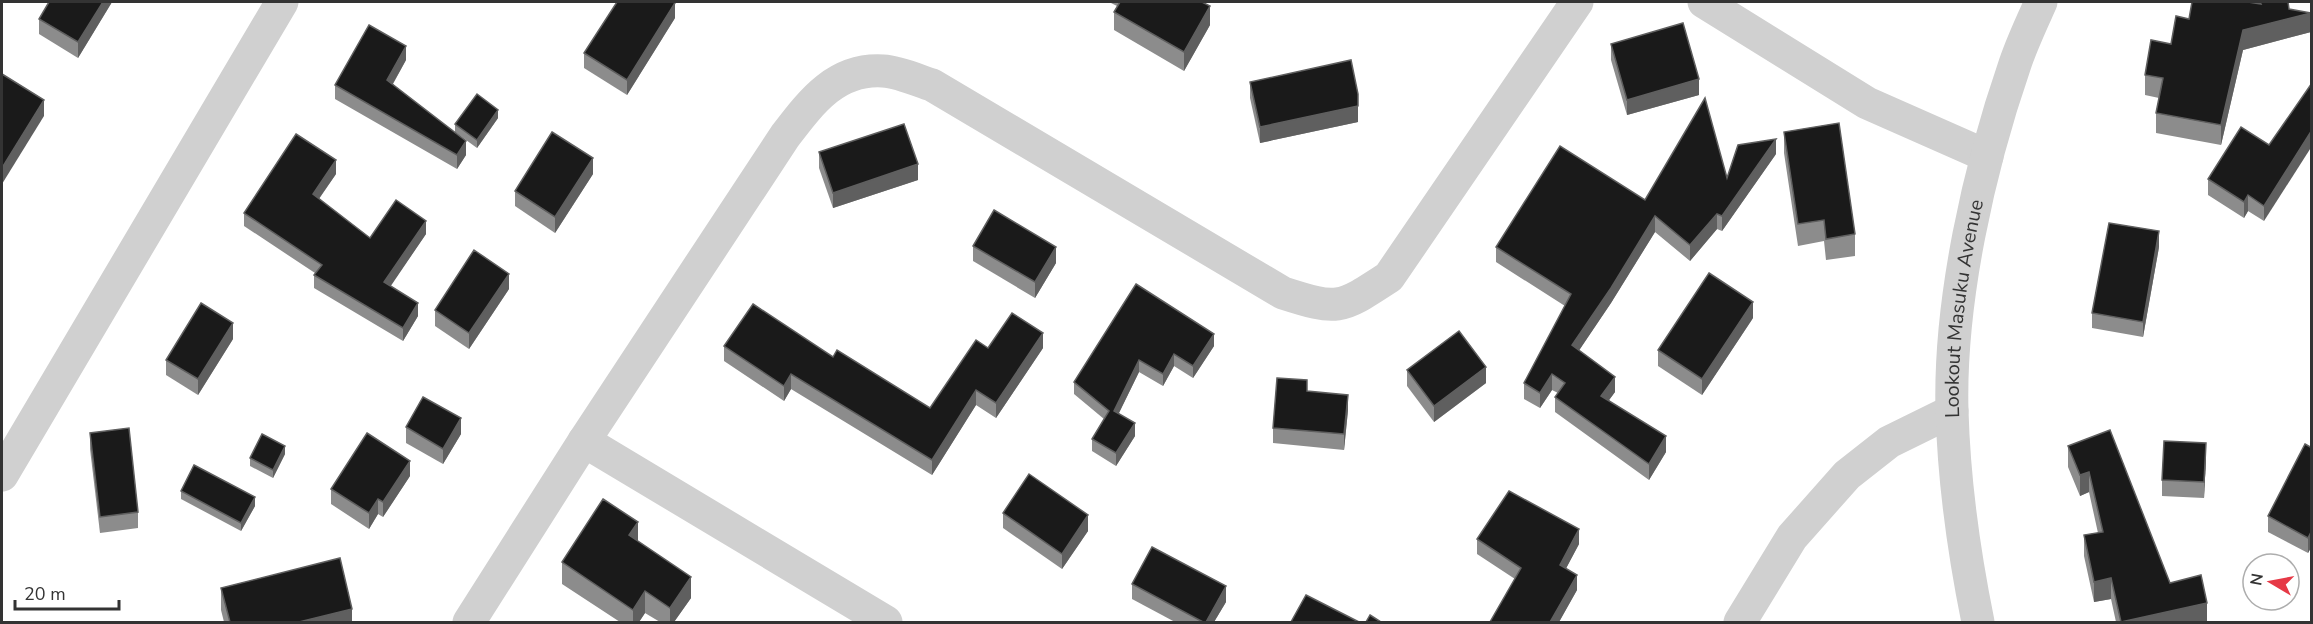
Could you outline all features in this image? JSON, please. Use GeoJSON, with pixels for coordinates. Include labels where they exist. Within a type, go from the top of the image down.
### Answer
{"type":"FeatureCollection","features":[{"type":"Feature","properties":{"kind":"street"},"geometry":{"type":"LineString","coordinates":[[2,474],[282,2]]}},
{"type":"Feature","properties":{"kind":"street"},"geometry":{"type":"LineString","coordinates":[[470,622],[584,441],[785,136],[814,99],[849,74],[884,71],[932,85],[1283,293],[1318,304],[1336,306],[1354,299],[1389,277],[1577,2]]}},
{"type":"Feature","properties":{"kind":"street"},"geometry":{"type":"LineString","coordinates":[[1704,2],[1867,103],[1987,156]]}},
{"type":"Feature","properties":{"kind":"street","name":"Lookout Masuku Avenue"},"geometry":{"type":"LineString","coordinates":[[1978,622],[1959,499],[1952,411],[1954,339],[1966,256],[1987,156],[2015,63],[2041,2]]}},
{"type":"Feature","properties":{"kind":"street"},"geometry":{"type":"LineString","coordinates":[[1740,622],[1792,537],[1847,475],[1890,442],[1952,411]]}},
{"type":"Feature","properties":{"kind":"street"},"geometry":{"type":"LineString","coordinates":[[584,441],[886,622]]}},
{"type":"Feature","properties":{"kind":"building"},"geometry":{"type":"Polygon","coordinates":[[[49,2],[103,2],[78,42],[39,19],[49,2]]]}},
{"type":"Feature","properties":{"kind":"building"},"geometry":{"type":"Polygon","coordinates":[[[617,2],[675,3],[627,80],[584,53],[617,2]]]}},
{"type":"Feature","properties":{"kind":"building"},"geometry":{"type":"Polygon","coordinates":[[[1120,2],[1202,2],[1210,6],[1184,52],[1114,12],[1120,2]]]}},
{"type":"Feature","properties":{"kind":"building"},"geometry":{"type":"Polygon","coordinates":[[[2192,2],[2261,4],[2260,2],[2288,2],[2289,9],[2311,13],[2243,30],[2221,125],[2156,113],[2163,78],[2145,75],[2151,40],[2171,44],[2176,16],[2189,19],[2192,2]]]}},
{"type":"Feature","properties":{"kind":"building"},"geometry":{"type":"Polygon","coordinates":[[[1683,23],[1699,79],[1627,100],[1611,44],[1683,23]]]}},
{"type":"Feature","properties":{"kind":"building"},"geometry":{"type":"Polygon","coordinates":[[[369,25],[406,46],[387,80],[466,141],[457,155],[335,85],[369,25]]]}},
{"type":"Feature","properties":{"kind":"building"},"geometry":{"type":"Polygon","coordinates":[[[1351,60],[1358,94],[1358,106],[1260,127],[1250,82],[1351,60]]]}},
{"type":"Feature","properties":{"kind":"building"},"geometry":{"type":"Polygon","coordinates":[[[2,74],[44,100],[2,168],[2,74]]]}},
{"type":"Feature","properties":{"kind":"building"},"geometry":{"type":"Polygon","coordinates":[[[2312,83],[2312,130],[2264,206],[2248,195],[2244,202],[2208,179],[2241,127],[2269,145],[2312,83]]]}},
{"type":"Feature","properties":{"kind":"building"},"geometry":{"type":"Polygon","coordinates":[[[477,94],[498,110],[477,140],[455,124],[477,94]]]}},
{"type":"Feature","properties":{"kind":"building"},"geometry":{"type":"Polygon","coordinates":[[[1705,98],[1727,178],[1738,145],[1776,139],[1722,216],[1717,214],[1690,245],[1655,216],[1611,288],[1572,345],[1615,377],[1601,396],[1666,436],[1649,464],[1555,397],[1565,383],[1552,374],[1540,393],[1524,383],[1571,294],[1496,247],[1560,146],[1645,200],[1705,98]]]}},
{"type":"Feature","properties":{"kind":"building"},"geometry":{"type":"Polygon","coordinates":[[[1839,123],[1855,234],[1826,239],[1824,220],[1798,224],[1784,132],[1839,123]]]}},
{"type":"Feature","properties":{"kind":"building"},"geometry":{"type":"Polygon","coordinates":[[[904,124],[918,164],[833,193],[819,152],[904,124]]]}},
{"type":"Feature","properties":{"kind":"building"},"geometry":{"type":"Polygon","coordinates":[[[552,132],[593,158],[555,217],[515,191],[552,132]]]}},
{"type":"Feature","properties":{"kind":"building"},"geometry":{"type":"Polygon","coordinates":[[[296,134],[336,160],[313,194],[370,238],[396,200],[426,221],[384,282],[418,303],[403,328],[314,275],[322,265],[244,213],[296,134]]]}},
{"type":"Feature","properties":{"kind":"building"},"geometry":{"type":"Polygon","coordinates":[[[994,210],[1056,247],[1035,282],[973,246],[994,210]]]}},
{"type":"Feature","properties":{"kind":"building"},"geometry":{"type":"Polygon","coordinates":[[[2109,223],[2159,231],[2143,322],[2092,313],[2109,223]]]}},
{"type":"Feature","properties":{"kind":"building"},"geometry":{"type":"Polygon","coordinates":[[[474,250],[509,274],[469,333],[435,310],[474,250]]]}},
{"type":"Feature","properties":{"kind":"building"},"geometry":{"type":"Polygon","coordinates":[[[1709,273],[1753,302],[1702,379],[1658,350],[1709,273]]]}},
{"type":"Feature","properties":{"kind":"building"},"geometry":{"type":"Polygon","coordinates":[[[1136,284],[1214,334],[1193,366],[1174,354],[1163,374],[1139,360],[1114,411],[1135,423],[1116,453],[1092,439],[1109,411],[1074,382],[1136,284]]]}},
{"type":"Feature","properties":{"kind":"building"},"geometry":{"type":"Polygon","coordinates":[[[201,303],[233,323],[198,379],[166,360],[201,303]]]}},
{"type":"Feature","properties":{"kind":"building"},"geometry":{"type":"Polygon","coordinates":[[[753,304],[833,357],[837,350],[930,408],[976,340],[988,348],[1012,313],[1043,333],[996,403],[976,390],[932,460],[791,374],[784,386],[724,346],[753,304]]]}},
{"type":"Feature","properties":{"kind":"building"},"geometry":{"type":"Polygon","coordinates":[[[1459,331],[1486,367],[1434,406],[1407,370],[1459,331]]]}},
{"type":"Feature","properties":{"kind":"building"},"geometry":{"type":"Polygon","coordinates":[[[1277,378],[1307,380],[1307,391],[1348,395],[1344,434],[1273,428],[1277,378]]]}},
{"type":"Feature","properties":{"kind":"building"},"geometry":{"type":"Polygon","coordinates":[[[423,397],[461,418],[443,449],[406,427],[423,397]]]}},
{"type":"Feature","properties":{"kind":"building"},"geometry":{"type":"Polygon","coordinates":[[[129,428],[138,512],[100,517],[90,433],[129,428]]]}},
{"type":"Feature","properties":{"kind":"building"},"geometry":{"type":"Polygon","coordinates":[[[2110,430],[2170,583],[2201,575],[2207,603],[2121,622],[2111,578],[2094,582],[2084,535],[2103,532],[2089,472],[2080,475],[2068,446],[2110,430]]]}},
{"type":"Feature","properties":{"kind":"building"},"geometry":{"type":"Polygon","coordinates":[[[367,433],[410,461],[383,502],[378,499],[369,513],[331,489],[367,433]]]}},
{"type":"Feature","properties":{"kind":"building"},"geometry":{"type":"Polygon","coordinates":[[[262,434],[285,446],[273,470],[250,458],[262,434]]]}},
{"type":"Feature","properties":{"kind":"building"},"geometry":{"type":"Polygon","coordinates":[[[2164,441],[2206,443],[2204,482],[2162,480],[2164,441]]]}},
{"type":"Feature","properties":{"kind":"building"},"geometry":{"type":"Polygon","coordinates":[[[2305,444],[2312,448],[2312,530],[2308,538],[2268,516],[2305,444]]]}},
{"type":"Feature","properties":{"kind":"building"},"geometry":{"type":"Polygon","coordinates":[[[194,465],[255,497],[241,523],[181,491],[194,465]]]}},
{"type":"Feature","properties":{"kind":"building"},"geometry":{"type":"Polygon","coordinates":[[[1029,474],[1088,515],[1062,554],[1003,513],[1029,474]]]}},
{"type":"Feature","properties":{"kind":"building"},"geometry":{"type":"Polygon","coordinates":[[[1509,491],[1579,529],[1560,565],[1577,575],[1550,622],[1490,622],[1521,568],[1477,539],[1509,491]]]}},
{"type":"Feature","properties":{"kind":"building"},"geometry":{"type":"Polygon","coordinates":[[[603,499],[638,522],[629,535],[691,577],[670,608],[645,591],[633,610],[562,562],[603,499]]]}},
{"type":"Feature","properties":{"kind":"building"},"geometry":{"type":"Polygon","coordinates":[[[1152,547],[1226,586],[1206,622],[1132,584],[1152,547]]]}},
{"type":"Feature","properties":{"kind":"building"},"geometry":{"type":"Polygon","coordinates":[[[340,558],[352,609],[299,622],[230,622],[221,588],[340,558]]]}},
{"type":"Feature","properties":{"kind":"building"},"geometry":{"type":"Polygon","coordinates":[[[1306,595],[1359,622],[1291,622],[1306,595]]]}},
{"type":"Feature","properties":{"kind":"building"},"geometry":{"type":"Polygon","coordinates":[[[1370,615],[1381,622],[1366,622],[1370,615]]]}}]}
